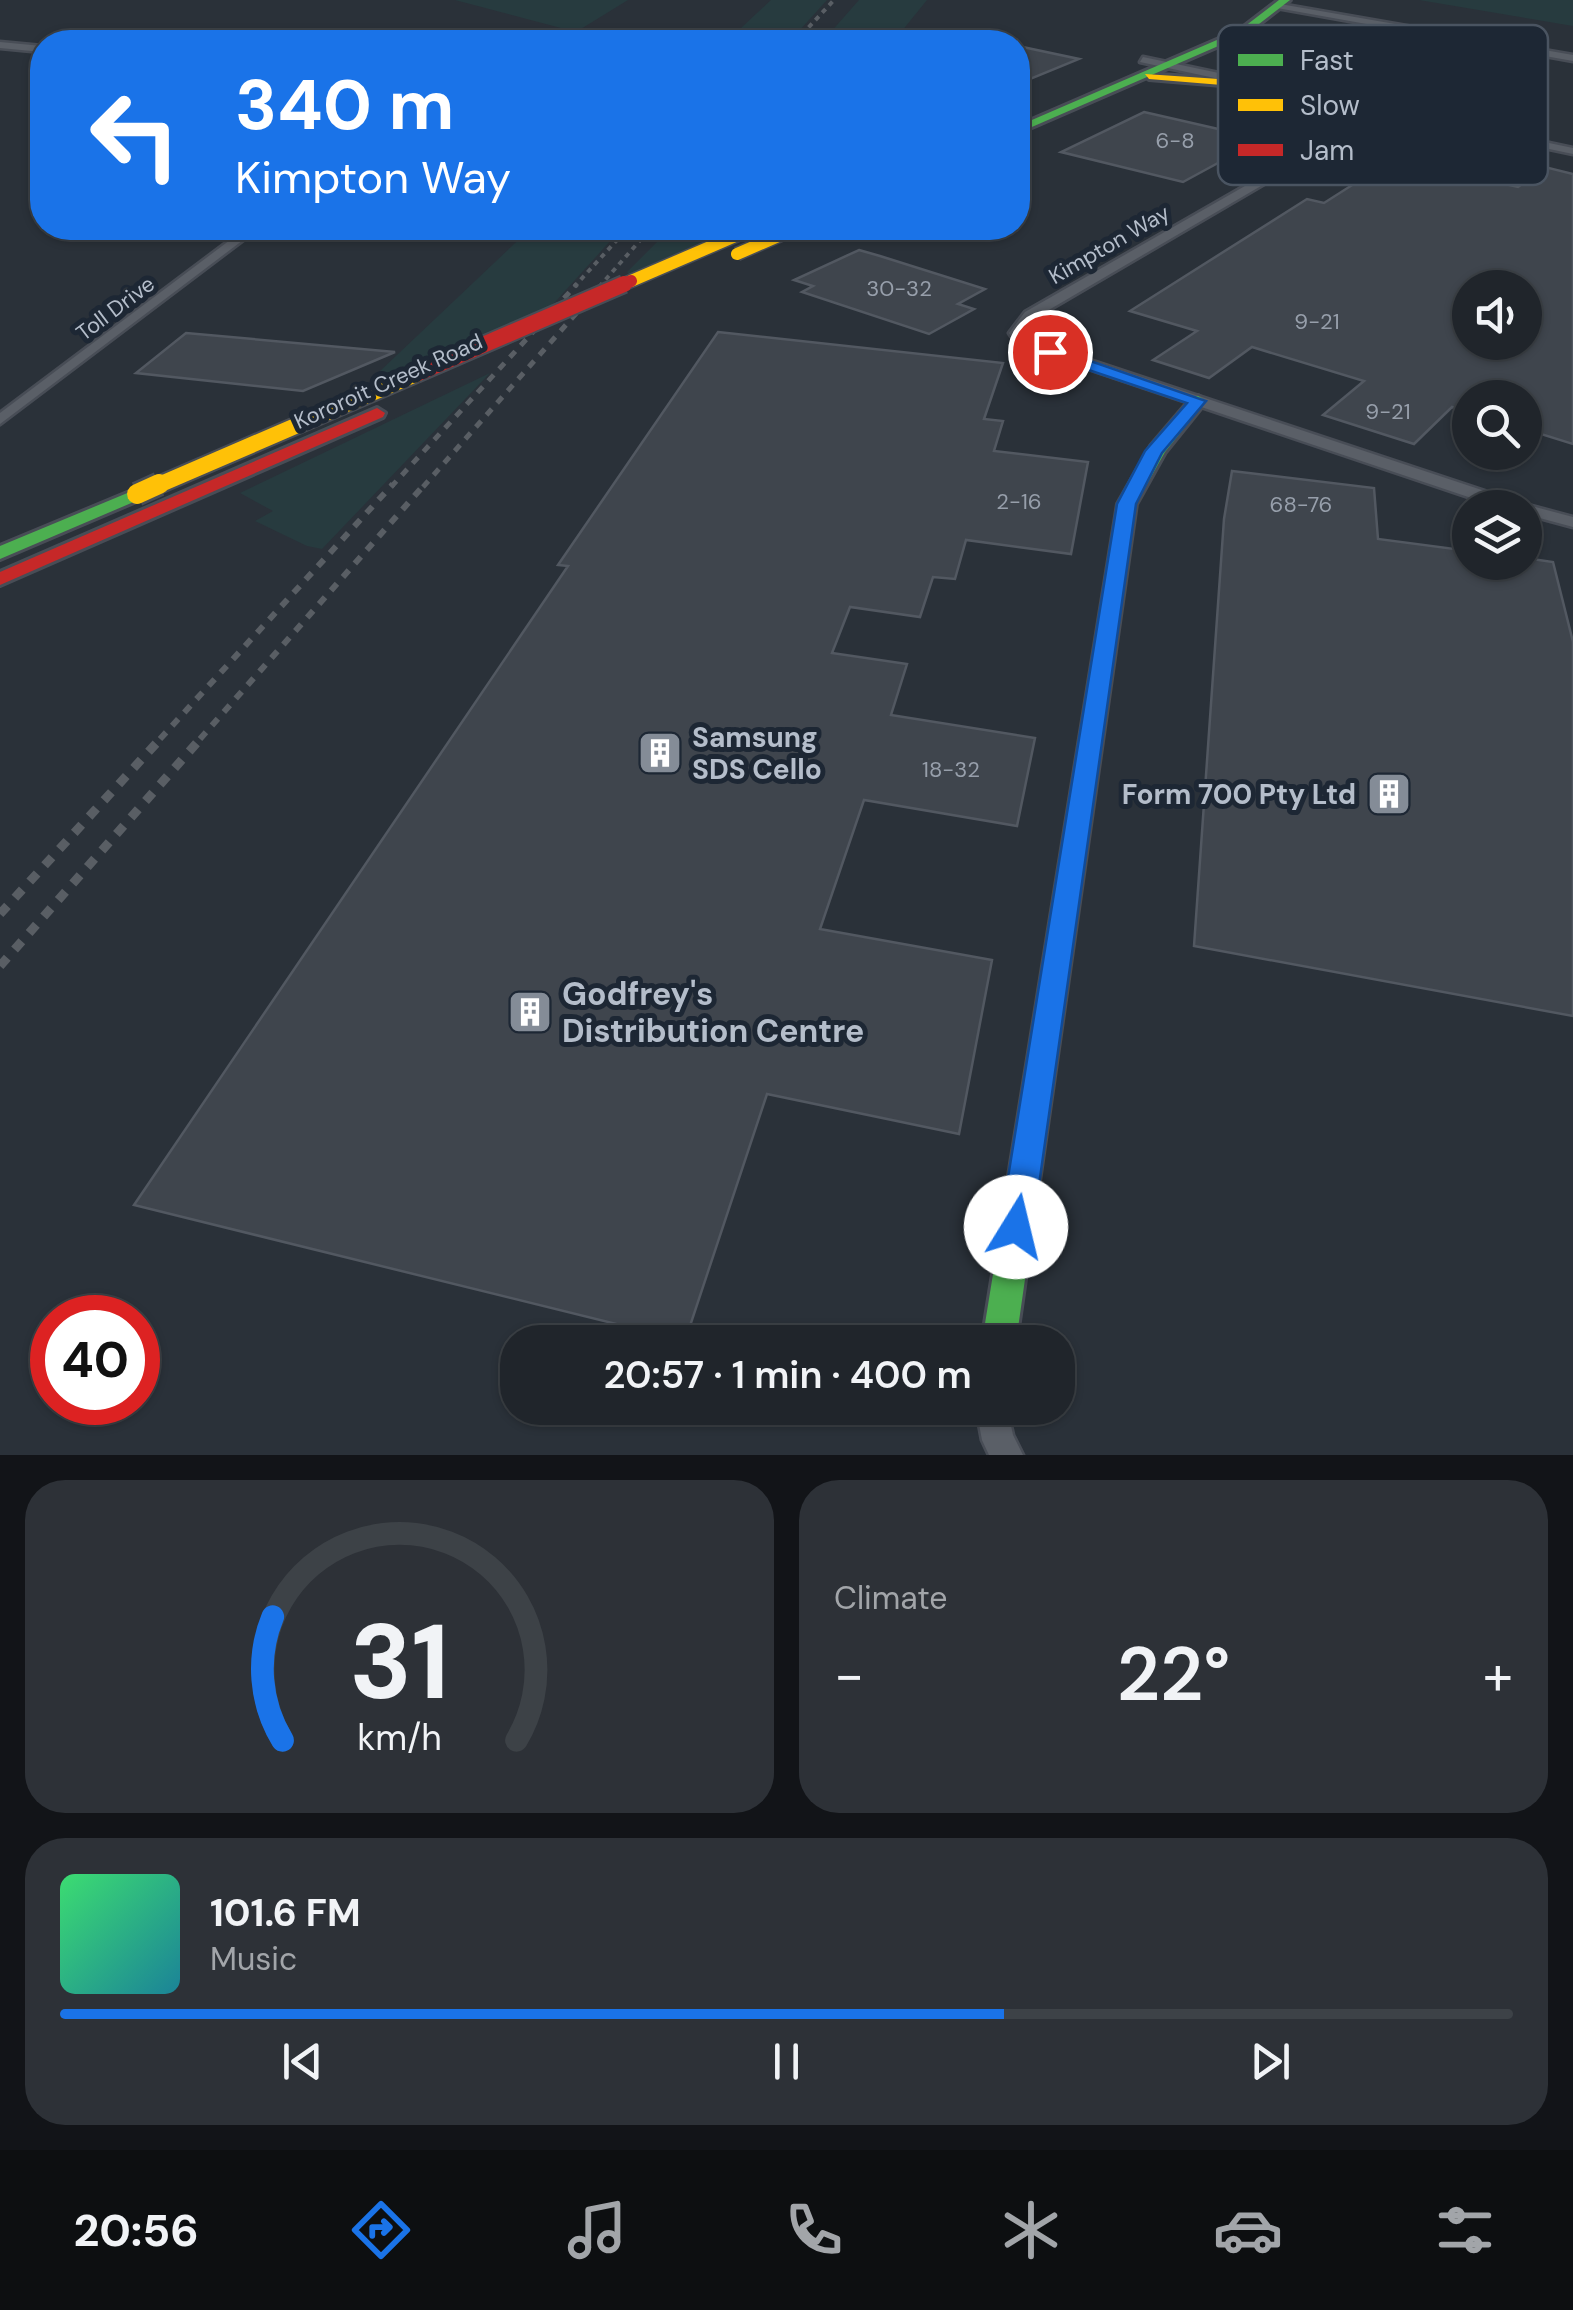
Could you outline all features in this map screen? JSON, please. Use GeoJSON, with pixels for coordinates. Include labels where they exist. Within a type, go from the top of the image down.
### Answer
{"type":"FeatureCollection","features":[{"type":"Feature","properties":{"kind":"main road"},"geometry":{"type":"LineString","coordinates":[[1244,25],[1275,2]]}},
{"type":"Feature","properties":{"kind":"main road"},"geometry":{"type":"LineString","coordinates":[[1226,25],[1275,2]]}},
{"type":"Feature","properties":{"kind":"main road"},"geometry":{"type":"LineString","coordinates":[[1030,124],[1218,29]]}},
{"type":"Feature","properties":{"kind":"main road"},"geometry":{"type":"LineString","coordinates":[[1030,110],[1218,43]]}},
{"type":"Feature","properties":{"kind":"main road"},"geometry":{"type":"LineString","coordinates":[[1205,72],[1199,66],[1200,58],[1218,45]]}},
{"type":"Feature","properties":{"kind":"main road"},"geometry":{"type":"LineString","coordinates":[[1149,66],[1218,80]]}},
{"type":"Feature","properties":{"kind":"main road","name":"Kororoit Creek Road"},"geometry":{"type":"LineString","coordinates":[[0,553],[726,240]]}},
{"type":"Feature","properties":{"kind":"main road","name":"Kororoit Creek Road"},"geometry":{"type":"LineString","coordinates":[[0,580],[769,240]]}},
{"type":"Feature","properties":{"kind":"main road"},"geometry":{"type":"LineString","coordinates":[[1002,1325],[1127,504],[1154,451],[1198,401]]}},
{"type":"Feature","properties":{"kind":"street"},"geometry":{"type":"LineString","coordinates":[[1275,2],[1397,25]]}},
{"type":"Feature","properties":{"kind":"street"},"geometry":{"type":"LineString","coordinates":[[0,45],[30,48]]}},
{"type":"Feature","properties":{"kind":"street"},"geometry":{"type":"LineString","coordinates":[[1548,53],[1573,58]]}},
{"type":"Feature","properties":{"kind":"street"},"geometry":{"type":"LineString","coordinates":[[1149,66],[1218,75]]}},
{"type":"Feature","properties":{"kind":"street"},"geometry":{"type":"LineString","coordinates":[[1548,146],[1573,151]]}},
{"type":"Feature","properties":{"kind":"street","name":"Kimpton Way"},"geometry":{"type":"LineString","coordinates":[[1255,185],[1045,307],[1017,328],[1018,338],[1467,490]]}},
{"type":"Feature","properties":{"kind":"street","name":"Toll Drive"},"geometry":{"type":"LineString","coordinates":[[0,420],[237,240]]}},
{"type":"Feature","properties":{"kind":"street","name":"Kimpton Way"},"geometry":{"type":"LineString","coordinates":[[1542,513],[1573,522]]}},
{"type":"Feature","properties":{"kind":"street"},"geometry":{"type":"LineString","coordinates":[[995,1425],[1006,1455]]}},
{"type":"Feature","properties":{"kind":"green space"},"geometry":{"type":"Polygon","coordinates":[[[455,0],[628,0],[579,30],[455,0]]]}},
{"type":"Feature","properties":{"kind":"green space"},"geometry":{"type":"Polygon","coordinates":[[[771,0],[827,0],[800,30],[739,30],[771,0]]]}},
{"type":"Feature","properties":{"kind":"green space"},"geometry":{"type":"Polygon","coordinates":[[[859,0],[927,0],[903,30],[833,30],[859,0]]]}},
{"type":"Feature","properties":{"kind":"green space"},"geometry":{"type":"Polygon","coordinates":[[[1419,0],[1573,0],[1573,26],[1419,0]]]}},
{"type":"Feature","properties":{"kind":"green space"},"geometry":{"type":"Polygon","coordinates":[[[518,240],[611,240],[546,312],[381,384],[378,373],[518,240]]]}},
{"type":"Feature","properties":{"kind":"green space"},"geometry":{"type":"Polygon","coordinates":[[[659,240],[715,240],[630,276],[627,272],[659,240]]]}},
{"type":"Feature","properties":{"kind":"green space"},"geometry":{"type":"Polygon","coordinates":[[[490,373],[322,549],[307,546],[255,521],[273,511],[240,493],[490,373]]]}},
{"type":"Feature","properties":{"kind":"building"},"geometry":{"type":"Polygon","coordinates":[[[1030,49],[1079,59],[1030,79],[1030,49]]]}},
{"type":"Feature","properties":{"kind":"building"},"geometry":{"type":"Polygon","coordinates":[[[1144,112],[1218,129],[1218,163],[1183,182],[1061,152],[1144,112]]]}},
{"type":"Feature","properties":{"kind":"building"},"geometry":{"type":"Polygon","coordinates":[[[1548,168],[1573,174],[1573,444],[1542,434],[1542,380],[1452,380],[1452,407],[1414,444],[1323,415],[1364,381],[1252,347],[1209,378],[1153,360],[1197,331],[1130,311],[1307,199],[1324,203],[1352,185],[1518,187],[1548,185],[1548,168]]]}},
{"type":"Feature","properties":{"kind":"building"},"geometry":{"type":"Polygon","coordinates":[[[859,250],[985,289],[958,304],[974,309],[929,334],[802,292],[813,286],[794,280],[859,250]]]}},
{"type":"Feature","properties":{"kind":"building"},"geometry":{"type":"Polygon","coordinates":[[[718,332],[1003,363],[984,419],[1003,421],[994,451],[1088,462],[1071,554],[966,540],[955,579],[933,577],[920,617],[850,607],[832,653],[907,664],[891,715],[1035,738],[1017,826],[864,800],[820,929],[992,960],[959,1134],[767,1094],[690,1325],[620,1325],[134,1205],[568,566],[558,565],[718,332]]]}},
{"type":"Feature","properties":{"kind":"building"},"geometry":{"type":"Polygon","coordinates":[[[186,333],[395,352],[303,391],[136,373],[186,333]]]}},
{"type":"Feature","properties":{"kind":"building","name":"Form 700 Pty Ltd"},"geometry":{"type":"Polygon","coordinates":[[[1232,471],[1374,488],[1378,539],[1452,549],[1452,580],[1542,580],[1542,560],[1553,562],[1573,642],[1573,1016],[1194,946],[1224,519],[1232,471]]]}},
{"type":"Feature","properties":{"kind":"railway"},"geometry":{"type":"LineString","coordinates":[[806,30],[834,0]]}},
{"type":"Feature","properties":{"kind":"railway"},"geometry":{"type":"LineString","coordinates":[[574,287],[617,240]]}},
{"type":"Feature","properties":{"kind":"railway"},"geometry":{"type":"LineString","coordinates":[[599,287],[640,240]]}},
{"type":"Feature","properties":{"kind":"railway"},"geometry":{"type":"LineString","coordinates":[[391,487],[577,284]]}},
{"type":"Feature","properties":{"kind":"railway"},"geometry":{"type":"LineString","coordinates":[[423,487],[602,284]]}},
{"type":"Feature","properties":{"kind":"railway"},"geometry":{"type":"LineString","coordinates":[[160,739],[393,484]]}},
{"type":"Feature","properties":{"kind":"railway"},"geometry":{"type":"LineString","coordinates":[[200,739],[425,484]]}},
{"type":"Feature","properties":{"kind":"railway"},"geometry":{"type":"LineString","coordinates":[[0,914],[162,737]]}},
{"type":"Feature","properties":{"kind":"railway"},"geometry":{"type":"LineString","coordinates":[[0,966],[202,737]]}},
{"type":"Feature","properties":{"kind":"traffic: fast"},"geometry":{"type":"LineString","coordinates":[[1252,25],[1285,0]]}},
{"type":"Feature","properties":{"kind":"traffic: fast"},"geometry":{"type":"LineString","coordinates":[[1030,125],[1218,43]]}},
{"type":"Feature","properties":{"kind":"traffic: fast"},"geometry":{"type":"LineString","coordinates":[[1002,1325],[1127,504],[1157,450],[1198,401]]}},
{"type":"Feature","properties":{"kind":"traffic: fast"},"geometry":{"type":"LineString","coordinates":[[0,553],[137,494]]}},
{"type":"Feature","properties":{"kind":"traffic: slow"},"geometry":{"type":"LineString","coordinates":[[1149,76],[1218,82]]}},
{"type":"Feature","properties":{"kind":"traffic: slow"},"geometry":{"type":"LineString","coordinates":[[631,281],[726,240]]}},
{"type":"Feature","properties":{"kind":"traffic: slow"},"geometry":{"type":"LineString","coordinates":[[737,254],[769,240]]}},
{"type":"Feature","properties":{"kind":"traffic: slow"},"geometry":{"type":"LineString","coordinates":[[137,494],[416,374]]}},
{"type":"Feature","properties":{"kind":"traffic: jam"},"geometry":{"type":"LineString","coordinates":[[416,374],[631,281]]}},
{"type":"Feature","properties":{"kind":"traffic: jam"},"geometry":{"type":"LineString","coordinates":[[0,579],[377,413]]}},
{"type":"Feature","properties":{"kind":"place","name":"Samsung SDS Cello"},"geometry":{"type":"Point","coordinates":[660,753]}},
{"type":"Feature","properties":{"kind":"place","name":"Form 700 Pty Ltd"},"geometry":{"type":"Point","coordinates":[1389,794]}},
{"type":"Feature","properties":{"kind":"place","name":"Godfrey's Distribution Centre"},"geometry":{"type":"Point","coordinates":[530,1012]}},
{"type":"Feature","properties":{"kind":"route"},"geometry":{"type":"LineString","coordinates":[[1016,1227],[1127,504],[1154,451],[1198,401],[1050,352]]}}]}
